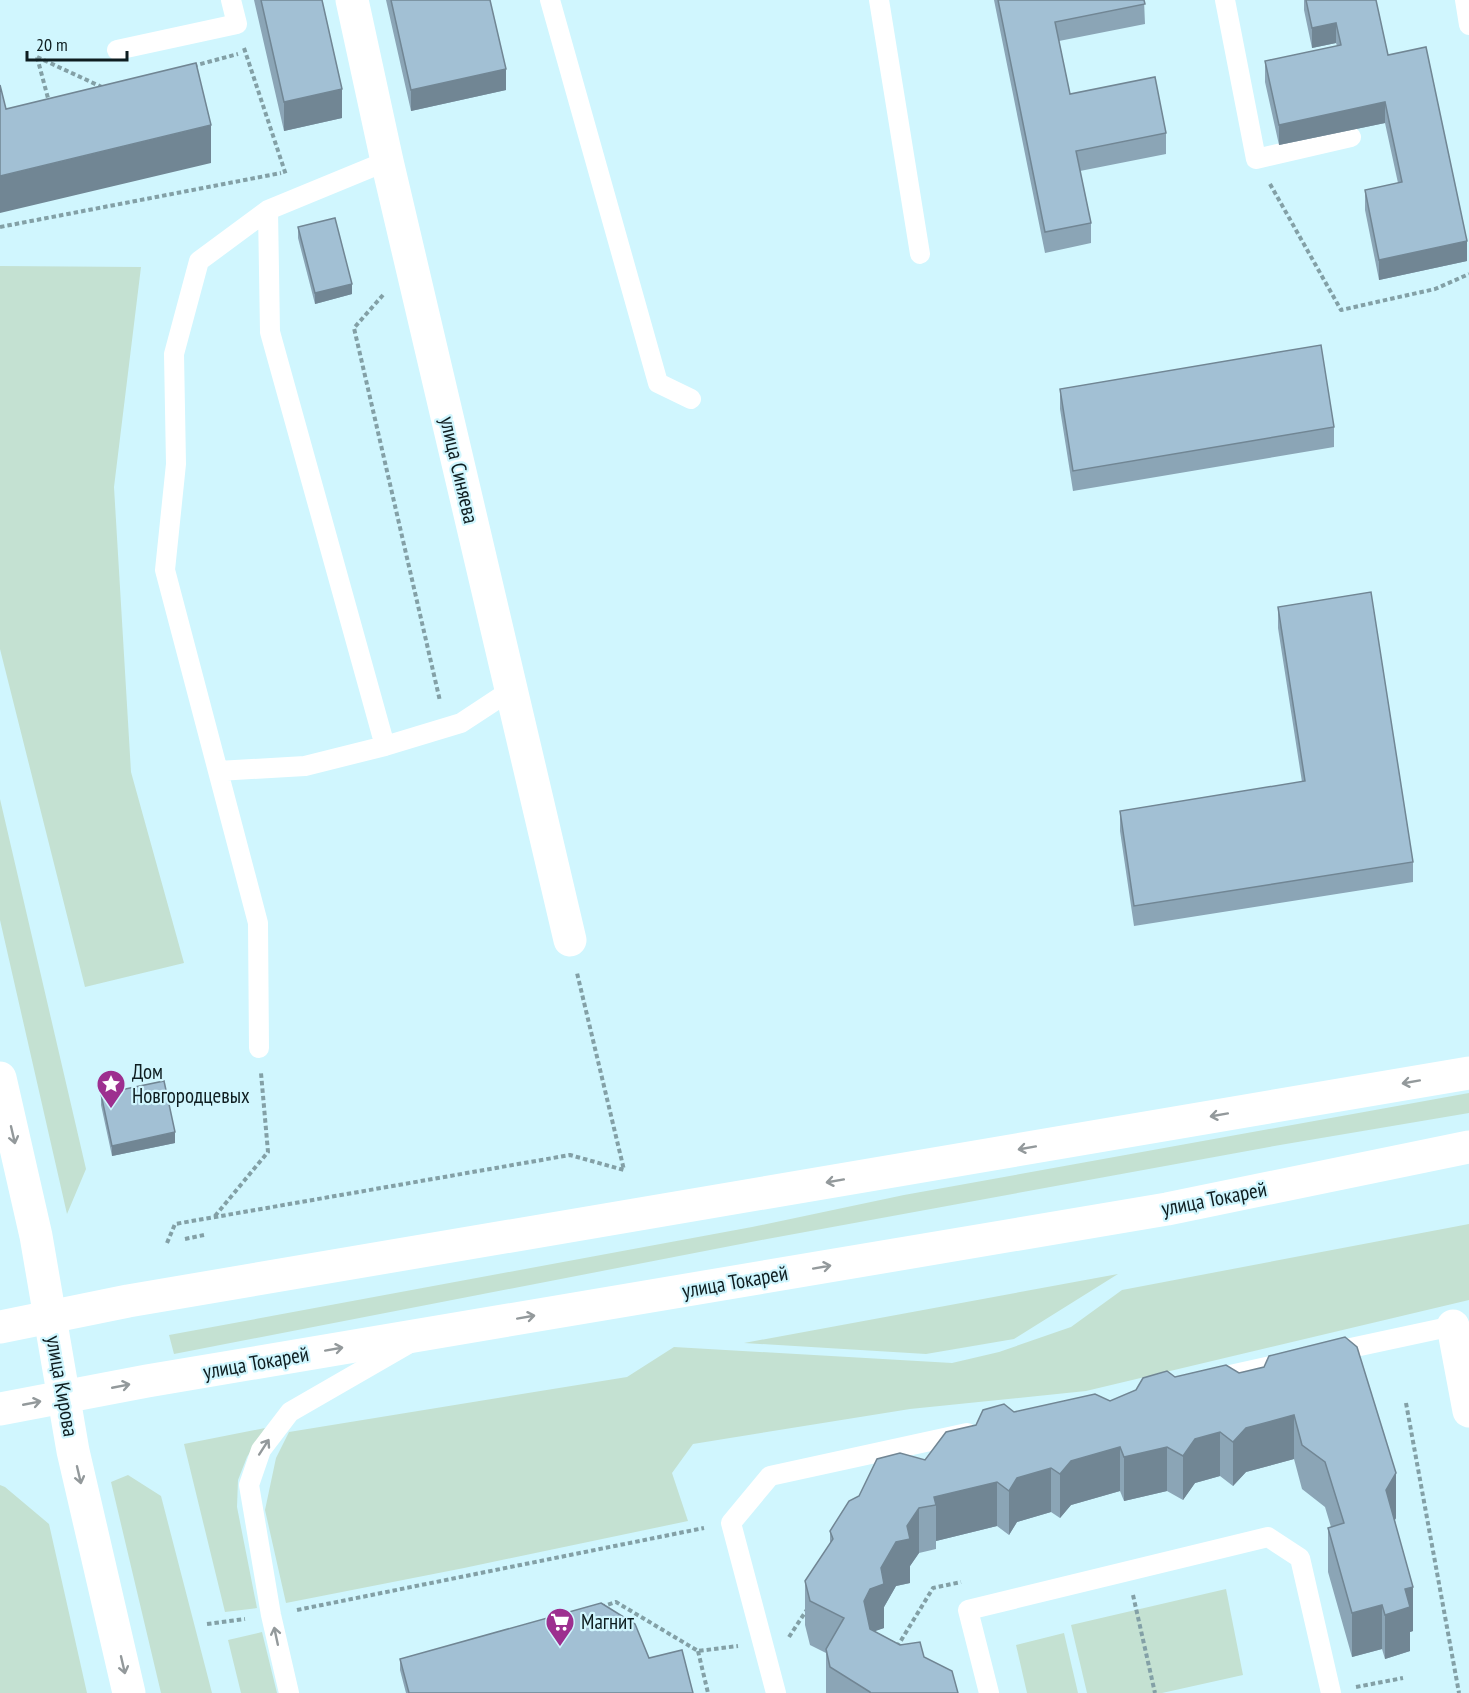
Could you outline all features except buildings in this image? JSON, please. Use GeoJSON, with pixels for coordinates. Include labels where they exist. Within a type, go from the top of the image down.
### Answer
{"type":"FeatureCollection","features":[{"type":"Feature","properties":{"kind":"main road","name":"улица Синяева"},"geometry":{"type":"LineString","coordinates":[[352,0],[387,161],[570,940]]}},
{"type":"Feature","properties":{"kind":"main road"},"geometry":{"type":"LineString","coordinates":[[0,1327],[128,1301],[1469,1072]]}},
{"type":"Feature","properties":{"kind":"main road","name":"улица Кирова"},"geometry":{"type":"LineString","coordinates":[[0,1078],[36,1236],[73,1451],[129,1693]]}},
{"type":"Feature","properties":{"kind":"main road","name":"улица Токарей"},"geometry":{"type":"LineString","coordinates":[[0,1409],[426,1334],[1167,1209],[1469,1147]]}},
{"type":"Feature","properties":{"kind":"main road"},"geometry":{"type":"LineString","coordinates":[[1453,1326],[1469,1411]]}},
{"type":"Feature","properties":{"kind":"lane"},"geometry":{"type":"LineString","coordinates":[[117,50],[237,24],[231,0]]}},
{"type":"Feature","properties":{"kind":"lane"},"geometry":{"type":"LineString","coordinates":[[550,0],[658,383],[691,399]]}},
{"type":"Feature","properties":{"kind":"lane"},"geometry":{"type":"LineString","coordinates":[[879,0],[920,255]]}},
{"type":"Feature","properties":{"kind":"lane"},"geometry":{"type":"LineString","coordinates":[[1225,0],[1256,159],[1351,137]]}},
{"type":"Feature","properties":{"kind":"lane"},"geometry":{"type":"LineString","coordinates":[[1465,0],[1469,25]]}},
{"type":"Feature","properties":{"kind":"lane"},"geometry":{"type":"LineString","coordinates":[[260,1048],[258,922],[165,570],[176,464],[174,354],[199,261],[268,210],[387,161]]}},
{"type":"Feature","properties":{"kind":"lane"},"geometry":{"type":"LineString","coordinates":[[268,210],[270,332],[385,746]]}},
{"type":"Feature","properties":{"kind":"lane"},"geometry":{"type":"LineString","coordinates":[[218,771],[305,766],[385,746],[461,723],[511,690]]}},
{"type":"Feature","properties":{"kind":"lane"},"geometry":{"type":"LineString","coordinates":[[1198,1382],[1453,1326]]}},
{"type":"Feature","properties":{"kind":"lane"},"geometry":{"type":"LineString","coordinates":[[288,1693],[249,1485],[261,1450],[290,1412],[426,1334]]}},
{"type":"Feature","properties":{"kind":"lane"},"geometry":{"type":"LineString","coordinates":[[776,1693],[731,1523],[770,1476],[990,1428]]}},
{"type":"Feature","properties":{"kind":"lane"},"geometry":{"type":"LineString","coordinates":[[988,1693],[968,1610],[1268,1537],[1300,1558],[1331,1693]]}},
{"type":"Feature","properties":{"kind":"path"},"geometry":{"type":"LineString","coordinates":[[237,24],[294,199]]}},
{"type":"Feature","properties":{"kind":"path"},"geometry":{"type":"LineString","coordinates":[[37,57],[51,110]]}},
{"type":"Feature","properties":{"kind":"path"},"geometry":{"type":"LineString","coordinates":[[1256,159],[1341,310],[1435,289],[1469,274]]}},
{"type":"Feature","properties":{"kind":"path"},"geometry":{"type":"LineString","coordinates":[[0,227],[285,172]]}},
{"type":"Feature","properties":{"kind":"path"},"geometry":{"type":"LineString","coordinates":[[411,262],[354,328],[446,728]]}},
{"type":"Feature","properties":{"kind":"path"},"geometry":{"type":"LineString","coordinates":[[167,1243],[175,1224],[570,1155],[624,1170],[570,940]]}},
{"type":"Feature","properties":{"kind":"path"},"geometry":{"type":"LineString","coordinates":[[215,1216],[268,1152],[260,1048]]}},
{"type":"Feature","properties":{"kind":"path"},"geometry":{"type":"LineString","coordinates":[[185,1239],[204,1235]]}},
{"type":"Feature","properties":{"kind":"path"},"geometry":{"type":"LineString","coordinates":[[1406,1403],[1459,1693]]}},
{"type":"Feature","properties":{"kind":"path"},"geometry":{"type":"LineString","coordinates":[[207,1624],[272,1615],[731,1523]]}},
{"type":"Feature","properties":{"kind":"path"},"geometry":{"type":"LineString","coordinates":[[1128,1571],[1155,1693]]}},
{"type":"Feature","properties":{"kind":"path"},"geometry":{"type":"LineString","coordinates":[[594,1608],[616,1602],[698,1651],[708,1693]]}},
{"type":"Feature","properties":{"kind":"path"},"geometry":{"type":"LineString","coordinates":[[1353,1687],[1403,1678]]}},
{"type":"Feature","properties":{"kind":"green space"},"geometry":{"type":"Polygon","coordinates":[[[0,266],[141,267],[114,487],[131,772],[184,963],[85,987],[0,649],[0,266]]]}},
{"type":"Feature","properties":{"kind":"green space"},"geometry":{"type":"Polygon","coordinates":[[[0,799],[86,1169],[67,1214],[0,920],[0,799]]]}},
{"type":"Feature","properties":{"kind":"green space"},"geometry":{"type":"Polygon","coordinates":[[[1469,1093],[1469,1113],[1280,1145],[767,1239],[174,1354],[169,1335],[752,1227],[904,1195],[1469,1093]]]}},
{"type":"Feature","properties":{"kind":"green space"},"geometry":{"type":"Polygon","coordinates":[[[1469,1224],[1469,1300],[1086,1391],[910,1409],[693,1444],[672,1473],[688,1521],[286,1603],[265,1510],[276,1458],[289,1432],[627,1377],[674,1347],[952,1363],[999,1352],[1071,1327],[1122,1290],[1469,1224]]]}},
{"type":"Feature","properties":{"kind":"green space"},"geometry":{"type":"Polygon","coordinates":[[[1118,1274],[1014,1339],[926,1354],[744,1343],[1118,1274]]]}},
{"type":"Feature","properties":{"kind":"green space"},"geometry":{"type":"Polygon","coordinates":[[[265,1428],[247,1457],[238,1480],[237,1507],[257,1608],[225,1612],[184,1444],[265,1428]]]}},
{"type":"Feature","properties":{"kind":"green space"},"geometry":{"type":"Polygon","coordinates":[[[128,1475],[161,1496],[212,1693],[161,1693],[111,1482],[128,1475]]]}},
{"type":"Feature","properties":{"kind":"green space"},"geometry":{"type":"Polygon","coordinates":[[[0,1485],[49,1524],[87,1693],[0,1693],[0,1485]]]}},
{"type":"Feature","properties":{"kind":"green space"},"geometry":{"type":"Polygon","coordinates":[[[1226,1589],[1243,1675],[1162,1693],[1087,1693],[1071,1625],[1226,1589]]]}},
{"type":"Feature","properties":{"kind":"green space"},"geometry":{"type":"Polygon","coordinates":[[[262,1632],[277,1693],[241,1693],[228,1640],[262,1632]]]}},
{"type":"Feature","properties":{"kind":"green space"},"geometry":{"type":"Polygon","coordinates":[[[1064,1633],[1078,1693],[1027,1693],[1016,1645],[1064,1633]]]}},
{"type":"Feature","properties":{"kind":"place","name":"Дом Новгородцевых"},"geometry":{"type":"Point","coordinates":[111,1110]}},
{"type":"Feature","properties":{"kind":"place","name":"Магнит"},"geometry":{"type":"Point","coordinates":[560,1648]}}]}
